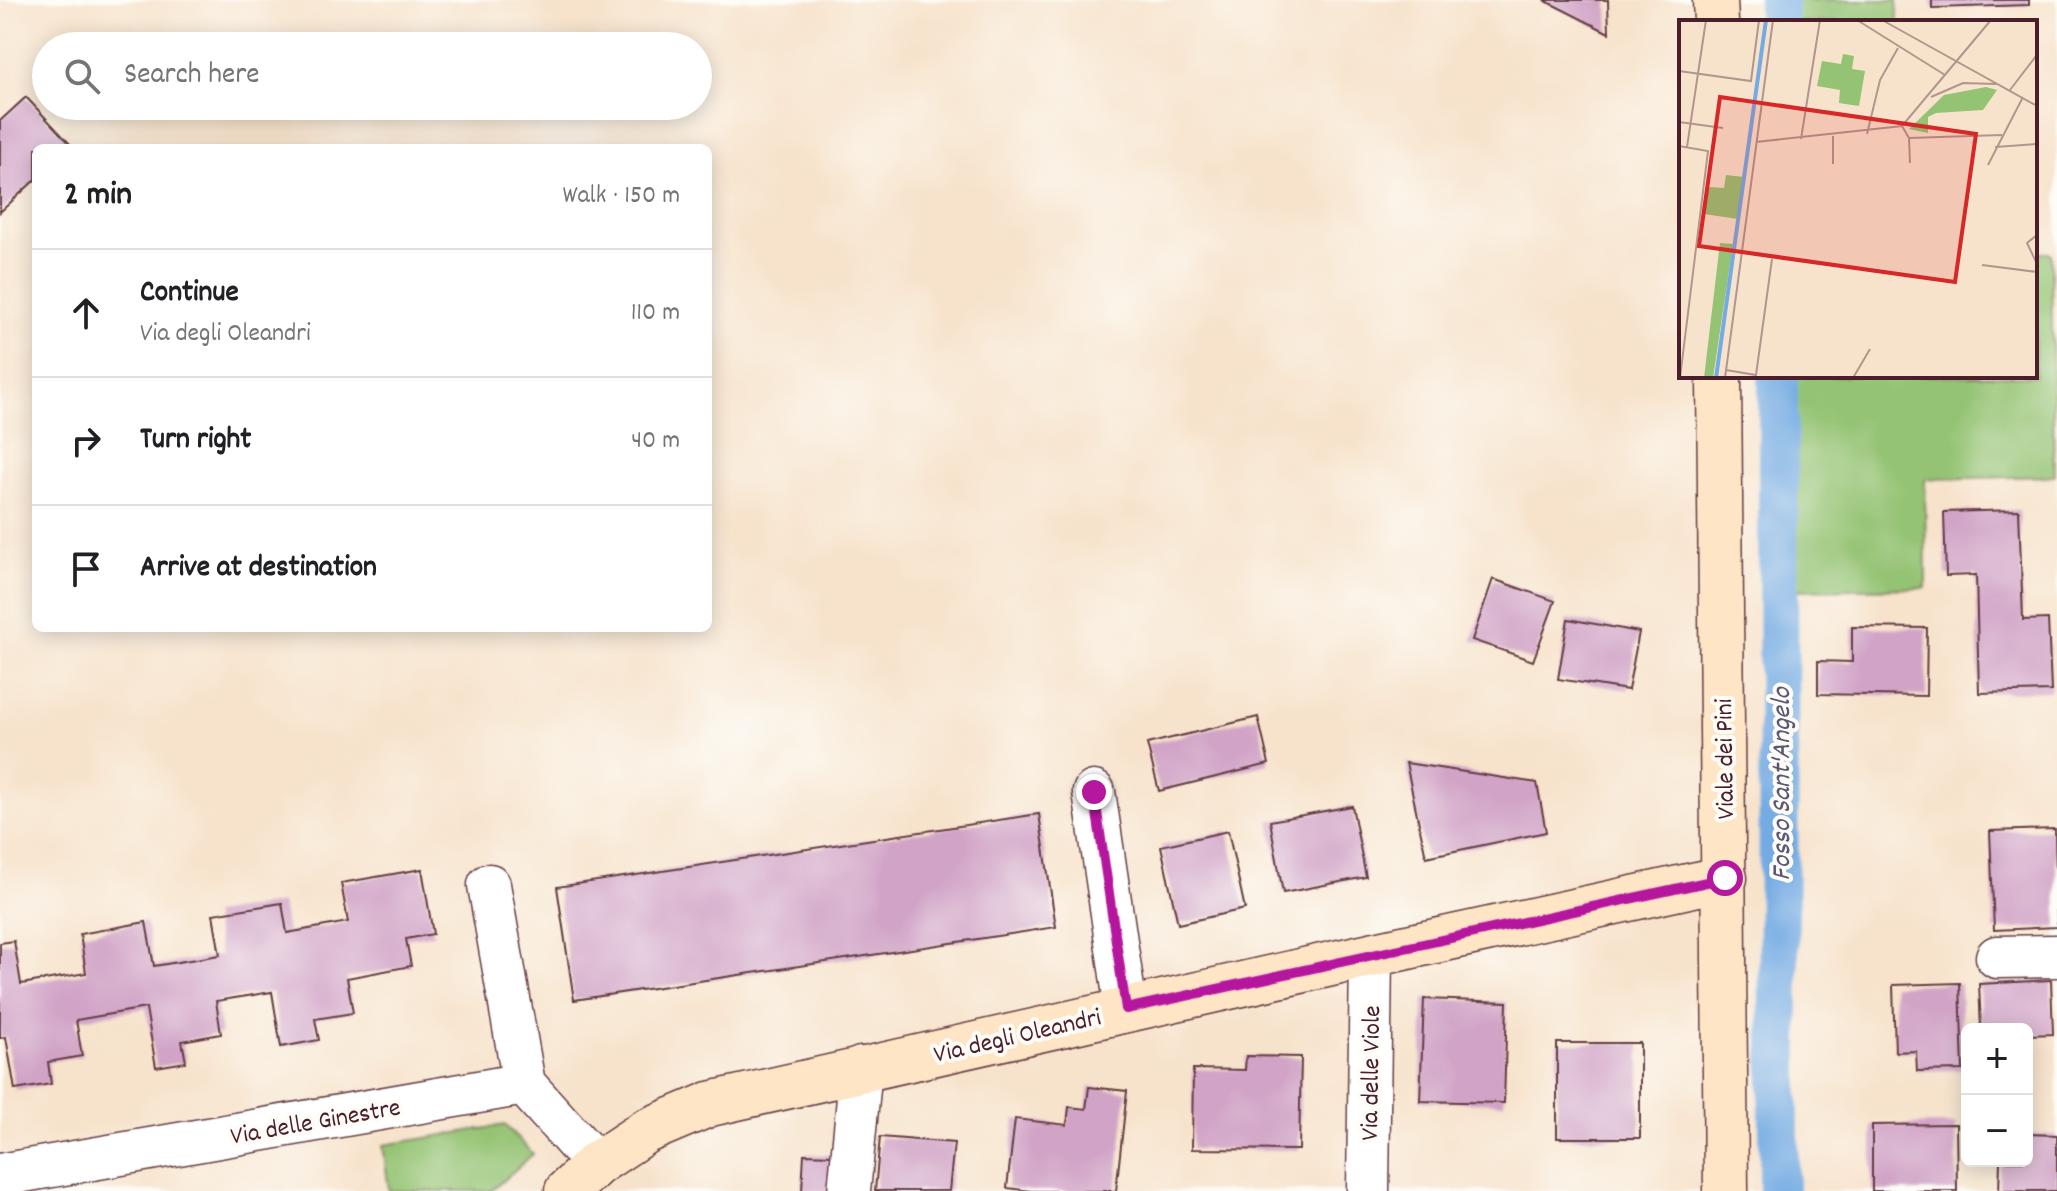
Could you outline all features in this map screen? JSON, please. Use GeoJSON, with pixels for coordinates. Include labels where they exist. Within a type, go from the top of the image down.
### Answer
{"type":"FeatureCollection","features":[{"type":"Feature","properties":{"kind":"street"},"geometry":{"type":"LineString","coordinates":[[1715,0],[1716,20]]}},
{"type":"Feature","properties":{"kind":"street","name":"Viale dei Pini"},"geometry":{"type":"LineString","coordinates":[[1719,378],[1726,1191]]}},
{"type":"Feature","properties":{"kind":"street"},"geometry":{"type":"LineString","coordinates":[[1094,792],[1126,1009]]}},
{"type":"Feature","properties":{"kind":"street","name":"Via degli Oleandri"},"geometry":{"type":"LineString","coordinates":[[582,1177],[646,1131],[710,1104],[1725,878]]}},
{"type":"Feature","properties":{"kind":"street"},"geometry":{"type":"LineString","coordinates":[[489,885],[524,1084],[582,1177]]}},
{"type":"Feature","properties":{"kind":"street","name":"Via delle Viole"},"geometry":{"type":"LineString","coordinates":[[1368,1191],[1371,955]]}},
{"type":"Feature","properties":{"kind":"street"},"geometry":{"type":"LineString","coordinates":[[1997,957],[2057,956]]}},
{"type":"Feature","properties":{"kind":"street"},"geometry":{"type":"LineString","coordinates":[[849,1191],[861,1068]]}},
{"type":"Feature","properties":{"kind":"street","name":"Via delle Ginestre"},"geometry":{"type":"LineString","coordinates":[[0,1175],[524,1084]]}},
{"type":"Feature","properties":{"kind":"green space"},"geometry":{"type":"Polygon","coordinates":[[[1790,0],[1897,0],[1898,20],[1790,20],[1790,0]]]}},
{"type":"Feature","properties":{"kind":"green space"},"geometry":{"type":"Polygon","coordinates":[[[2037,253],[2051,253],[2054,476],[1925,479],[1926,588],[1782,590],[1779,378],[2037,378],[2037,253]]]}},
{"type":"Feature","properties":{"kind":"green space"},"geometry":{"type":"Polygon","coordinates":[[[505,1125],[533,1154],[491,1191],[389,1191],[383,1145],[505,1125]]]}},
{"type":"Feature","properties":{"kind":"building"},"geometry":{"type":"Polygon","coordinates":[[[1544,0],[1608,0],[1609,33],[1544,0]]]}},
{"type":"Feature","properties":{"kind":"building"},"geometry":{"type":"Polygon","coordinates":[[[1932,0],[2029,0],[2029,5],[1932,8],[1932,0]]]}},
{"type":"Feature","properties":{"kind":"building"},"geometry":{"type":"Polygon","coordinates":[[[26,97],[32,103],[32,120],[48,120],[70,144],[32,144],[32,183],[0,212],[0,121],[26,97]]]}},
{"type":"Feature","properties":{"kind":"building"},"geometry":{"type":"Polygon","coordinates":[[[2019,510],[2023,620],[2048,619],[2051,691],[1979,693],[1976,575],[1946,576],[1944,512],[2019,510]]]}},
{"type":"Feature","properties":{"kind":"building"},"geometry":{"type":"Polygon","coordinates":[[[1493,579],[1555,601],[1533,661],[1472,640],[1493,579]]]}},
{"type":"Feature","properties":{"kind":"building"},"geometry":{"type":"Polygon","coordinates":[[[1568,619],[1639,632],[1628,690],[1558,679],[1568,619]]]}},
{"type":"Feature","properties":{"kind":"building"},"geometry":{"type":"Polygon","coordinates":[[[1852,627],[1927,628],[1926,696],[1818,694],[1818,661],[1852,662],[1852,627]]]}},
{"type":"Feature","properties":{"kind":"building"},"geometry":{"type":"Polygon","coordinates":[[[1258,717],[1269,764],[1159,791],[1147,744],[1258,717]]]}},
{"type":"Feature","properties":{"kind":"building"},"geometry":{"type":"Polygon","coordinates":[[[1406,763],[1537,783],[1546,832],[1426,857],[1406,763]]]}},
{"type":"Feature","properties":{"kind":"building"},"geometry":{"type":"Polygon","coordinates":[[[1352,806],[1366,877],[1283,893],[1270,821],[1352,806]]]}},
{"type":"Feature","properties":{"kind":"building"},"geometry":{"type":"Polygon","coordinates":[[[1039,814],[1056,927],[574,1000],[557,887],[1039,814]]]}},
{"type":"Feature","properties":{"kind":"building"},"geometry":{"type":"Polygon","coordinates":[[[2055,829],[2057,927],[1994,930],[1990,831],[2055,829]]]}},
{"type":"Feature","properties":{"kind":"building"},"geometry":{"type":"Polygon","coordinates":[[[1228,831],[1245,909],[1178,924],[1161,846],[1228,831]]]}},
{"type":"Feature","properties":{"kind":"building"},"geometry":{"type":"Polygon","coordinates":[[[422,869],[433,934],[406,939],[411,966],[347,978],[353,1013],[315,1019],[319,1040],[281,1047],[272,992],[216,1001],[221,1034],[182,1041],[186,1062],[156,1067],[146,1008],[76,1020],[82,1056],[48,1062],[51,1084],[15,1090],[6,1037],[0,1038],[0,943],[14,941],[21,984],[86,973],[80,934],[146,922],[154,966],[220,955],[213,914],[282,903],[287,933],[348,922],[341,883],[422,869]]]}},
{"type":"Feature","properties":{"kind":"building"},"geometry":{"type":"Polygon","coordinates":[[[2051,980],[2053,1034],[2033,1035],[2033,1023],[1981,1023],[1979,984],[2051,980]]]}},
{"type":"Feature","properties":{"kind":"building"},"geometry":{"type":"Polygon","coordinates":[[[1960,983],[1961,1070],[1917,1071],[1916,1051],[1895,1052],[1893,985],[1960,983]]]}},
{"type":"Feature","properties":{"kind":"building"},"geometry":{"type":"Polygon","coordinates":[[[1424,999],[1507,1002],[1504,1103],[1420,1101],[1424,999]]]}},
{"type":"Feature","properties":{"kind":"building"},"geometry":{"type":"Polygon","coordinates":[[[1557,1043],[1640,1043],[1640,1138],[1557,1138],[1557,1043]]]}},
{"type":"Feature","properties":{"kind":"building"},"geometry":{"type":"Polygon","coordinates":[[[1246,1056],[1301,1057],[1299,1150],[1192,1149],[1193,1069],[1245,1070],[1246,1056]]]}},
{"type":"Feature","properties":{"kind":"building"},"geometry":{"type":"Polygon","coordinates":[[[1089,1087],[1127,1091],[1116,1191],[1007,1188],[1015,1119],[1067,1125],[1069,1107],[1086,1109],[1089,1087]]]}},
{"type":"Feature","properties":{"kind":"building"},"geometry":{"type":"Polygon","coordinates":[[[1956,1124],[1957,1191],[1872,1191],[1872,1125],[1956,1124]]]}},
{"type":"Feature","properties":{"kind":"building"},"geometry":{"type":"Polygon","coordinates":[[[2033,1134],[2057,1135],[2057,1191],[1999,1191],[2000,1167],[2033,1167],[2033,1134]]]}},
{"type":"Feature","properties":{"kind":"building"},"geometry":{"type":"Polygon","coordinates":[[[880,1137],[954,1143],[949,1191],[875,1191],[880,1137]]]}},
{"type":"Feature","properties":{"kind":"building"},"geometry":{"type":"Polygon","coordinates":[[[804,1154],[832,1155],[830,1191],[802,1191],[804,1154]]]}},
{"type":"Feature","properties":{"kind":"waterway","name":"Fosso Sant'Angelo"},"geometry":{"type":"LineString","coordinates":[[1778,0],[1778,20]]}},
{"type":"Feature","properties":{"kind":"waterway","name":"Fosso Sant'Angelo"},"geometry":{"type":"LineString","coordinates":[[1778,378],[1779,1191]]}},
{"type":"Feature","properties":{"kind":"route"},"geometry":{"type":"LineString","coordinates":[[1094,792],[1126,1009],[1725,878]]}}]}
